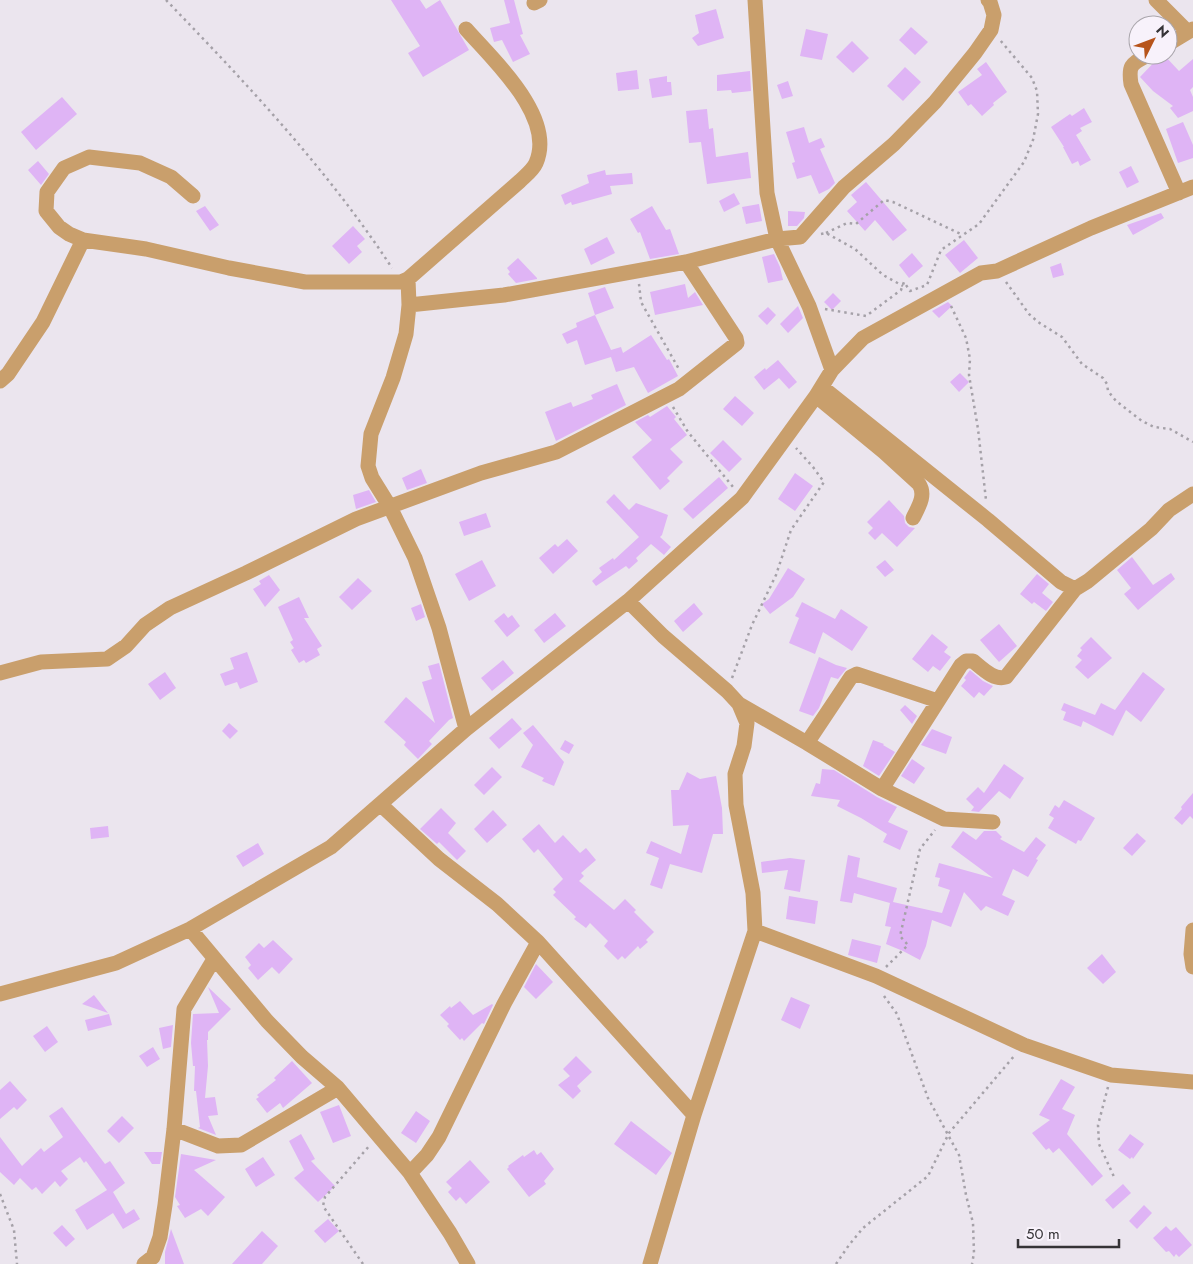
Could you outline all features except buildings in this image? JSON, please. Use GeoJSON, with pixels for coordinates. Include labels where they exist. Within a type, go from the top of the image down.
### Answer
{"type":"FeatureCollection","features":[{"type":"Feature","properties":{"kind":"street"},"geometry":{"type":"LineString","coordinates":[[755,0],[767,193],[777,239],[809,306],[832,370]]}},
{"type":"Feature","properties":{"kind":"street"},"geometry":{"type":"LineString","coordinates":[[409,305],[504,295],[686,262],[777,239],[800,238],[844,187],[894,144],[935,102],[975,53],[991,30],[994,15],[988,0]]}},
{"type":"Feature","properties":{"kind":"street"},"geometry":{"type":"LineString","coordinates":[[1156,0],[1191,30],[1178,38]]}},
{"type":"Feature","properties":{"kind":"street"},"geometry":{"type":"LineString","coordinates":[[193,196],[171,177],[140,163],[89,157],[64,168],[47,192],[46,211],[59,227],[83,240],[146,249],[229,268],[306,282],[405,280],[536,165],[540,144],[535,118],[524,97],[466,29]]}},
{"type":"Feature","properties":{"kind":"street"},"geometry":{"type":"LineString","coordinates":[[0,994],[116,963],[190,929],[331,847],[466,729],[628,601],[742,498],[819,392],[832,370],[863,338],[981,273],[997,270],[1091,228],[1186,190],[1131,84],[1129,71],[1132,65]]}},
{"type":"Feature","properties":{"kind":"street"},"geometry":{"type":"LineString","coordinates":[[0,381],[8,374],[43,322],[83,240]]}},
{"type":"Feature","properties":{"kind":"street"},"geometry":{"type":"LineString","coordinates":[[0,673],[42,662],[106,659],[126,646],[145,625],[170,608],[356,519],[481,473],[556,452],[678,389],[736,343],[736,338],[686,262]]}},
{"type":"Feature","properties":{"kind":"street"},"geometry":{"type":"LineString","coordinates":[[405,280],[409,305],[406,334],[393,378],[371,434],[368,466],[372,478],[390,507],[415,558],[439,628],[466,729]]}},
{"type":"Feature","properties":{"kind":"street"},"geometry":{"type":"LineString","coordinates":[[819,392],[988,520],[1061,582],[1075,589]]}},
{"type":"Feature","properties":{"kind":"street"},"geometry":{"type":"LineString","coordinates":[[819,392],[919,484],[923,490],[922,498],[914,518]]}},
{"type":"Feature","properties":{"kind":"street"},"geometry":{"type":"LineString","coordinates":[[882,789],[961,665],[966,661],[973,661],[995,677],[1001,679],[1006,677],[1075,589],[1088,581],[1151,528],[1169,510],[1193,494]]}},
{"type":"Feature","properties":{"kind":"street"},"geometry":{"type":"LineString","coordinates":[[628,601],[662,636],[727,691],[739,704],[808,743],[882,789],[944,819],[993,822]]}},
{"type":"Feature","properties":{"kind":"street"},"geometry":{"type":"LineString","coordinates":[[808,743],[851,677],[857,674],[938,701]]}},
{"type":"Feature","properties":{"kind":"street"},"geometry":{"type":"LineString","coordinates":[[650,1264],[694,1115],[755,931],[754,893],[736,805],[735,774],[744,746],[747,723],[739,704]]}},
{"type":"Feature","properties":{"kind":"street"},"geometry":{"type":"LineString","coordinates":[[380,804],[439,859],[498,904],[538,942],[694,1115]]}},
{"type":"Feature","properties":{"kind":"street"},"geometry":{"type":"LineString","coordinates":[[190,929],[267,1021],[302,1057],[338,1088],[410,1173],[468,1264]]}},
{"type":"Feature","properties":{"kind":"street"},"geometry":{"type":"LineString","coordinates":[[1193,930],[1191,954],[1193,967]]}},
{"type":"Feature","properties":{"kind":"street"},"geometry":{"type":"LineString","coordinates":[[755,931],[876,976],[1024,1045],[1111,1076],[1193,1082]]}},
{"type":"Feature","properties":{"kind":"street"},"geometry":{"type":"LineString","coordinates":[[410,1173],[427,1155],[439,1137],[496,1020],[538,942]]}},
{"type":"Feature","properties":{"kind":"street"},"geometry":{"type":"LineString","coordinates":[[144,1264],[153,1257],[160,1238],[174,1129],[184,1009],[214,959]]}},
{"type":"Feature","properties":{"kind":"street"},"geometry":{"type":"LineString","coordinates":[[174,1129],[218,1146],[240,1145],[338,1088]]}},
{"type":"Feature","properties":{"kind":"path"},"geometry":{"type":"LineString","coordinates":[[166,0],[221,57],[301,146],[405,280]]}},
{"type":"Feature","properties":{"kind":"path"},"geometry":{"type":"LineString","coordinates":[[809,306],[866,316],[880,307],[903,286],[904,282],[910,291],[927,285],[941,250],[964,236],[985,218],[1024,162],[1033,140],[1038,114],[1038,91],[1032,78],[991,30]]}},
{"type":"Feature","properties":{"kind":"path"},"geometry":{"type":"LineString","coordinates":[[800,238],[826,233],[847,223],[856,224],[884,200],[893,202],[964,236]]}},
{"type":"Feature","properties":{"kind":"path"},"geometry":{"type":"LineString","coordinates":[[826,233],[855,249],[883,275],[903,286]]}},
{"type":"Feature","properties":{"kind":"path"},"geometry":{"type":"LineString","coordinates":[[637,270],[641,302],[686,382]]}},
{"type":"Feature","properties":{"kind":"path"},"geometry":{"type":"LineString","coordinates":[[997,270],[1029,314],[1062,337],[1082,364],[1105,381],[1108,391],[1116,401],[1142,421],[1154,427],[1170,429],[1193,442]]}},
{"type":"Feature","properties":{"kind":"path"},"geometry":{"type":"LineString","coordinates":[[945,293],[968,348],[970,359],[969,375],[978,429],[988,520]]}},
{"type":"Feature","properties":{"kind":"path"},"geometry":{"type":"LineString","coordinates":[[666,395],[688,432],[742,498]]}},
{"type":"Feature","properties":{"kind":"path"},"geometry":{"type":"LineString","coordinates":[[727,691],[752,625],[776,575],[790,530],[824,482],[814,467],[786,437]]}},
{"type":"Feature","properties":{"kind":"path"},"geometry":{"type":"LineString","coordinates":[[944,819],[920,849],[900,936],[908,946],[876,976],[883,995],[897,1014],[928,1098],[949,1133],[959,1155],[973,1223],[974,1254],[972,1264]]}},
{"type":"Feature","properties":{"kind":"path"},"geometry":{"type":"LineString","coordinates":[[836,1264],[863,1228],[928,1176],[949,1133],[1024,1045]]}},
{"type":"Feature","properties":{"kind":"path"},"geometry":{"type":"LineString","coordinates":[[1111,1076],[1098,1125],[1099,1144],[1115,1179]]}},
{"type":"Feature","properties":{"kind":"path"},"geometry":{"type":"LineString","coordinates":[[363,1264],[323,1206],[325,1197],[378,1136]]}},
{"type":"Feature","properties":{"kind":"path"},"geometry":{"type":"LineString","coordinates":[[0,1194],[14,1230],[17,1264]]}}]}
